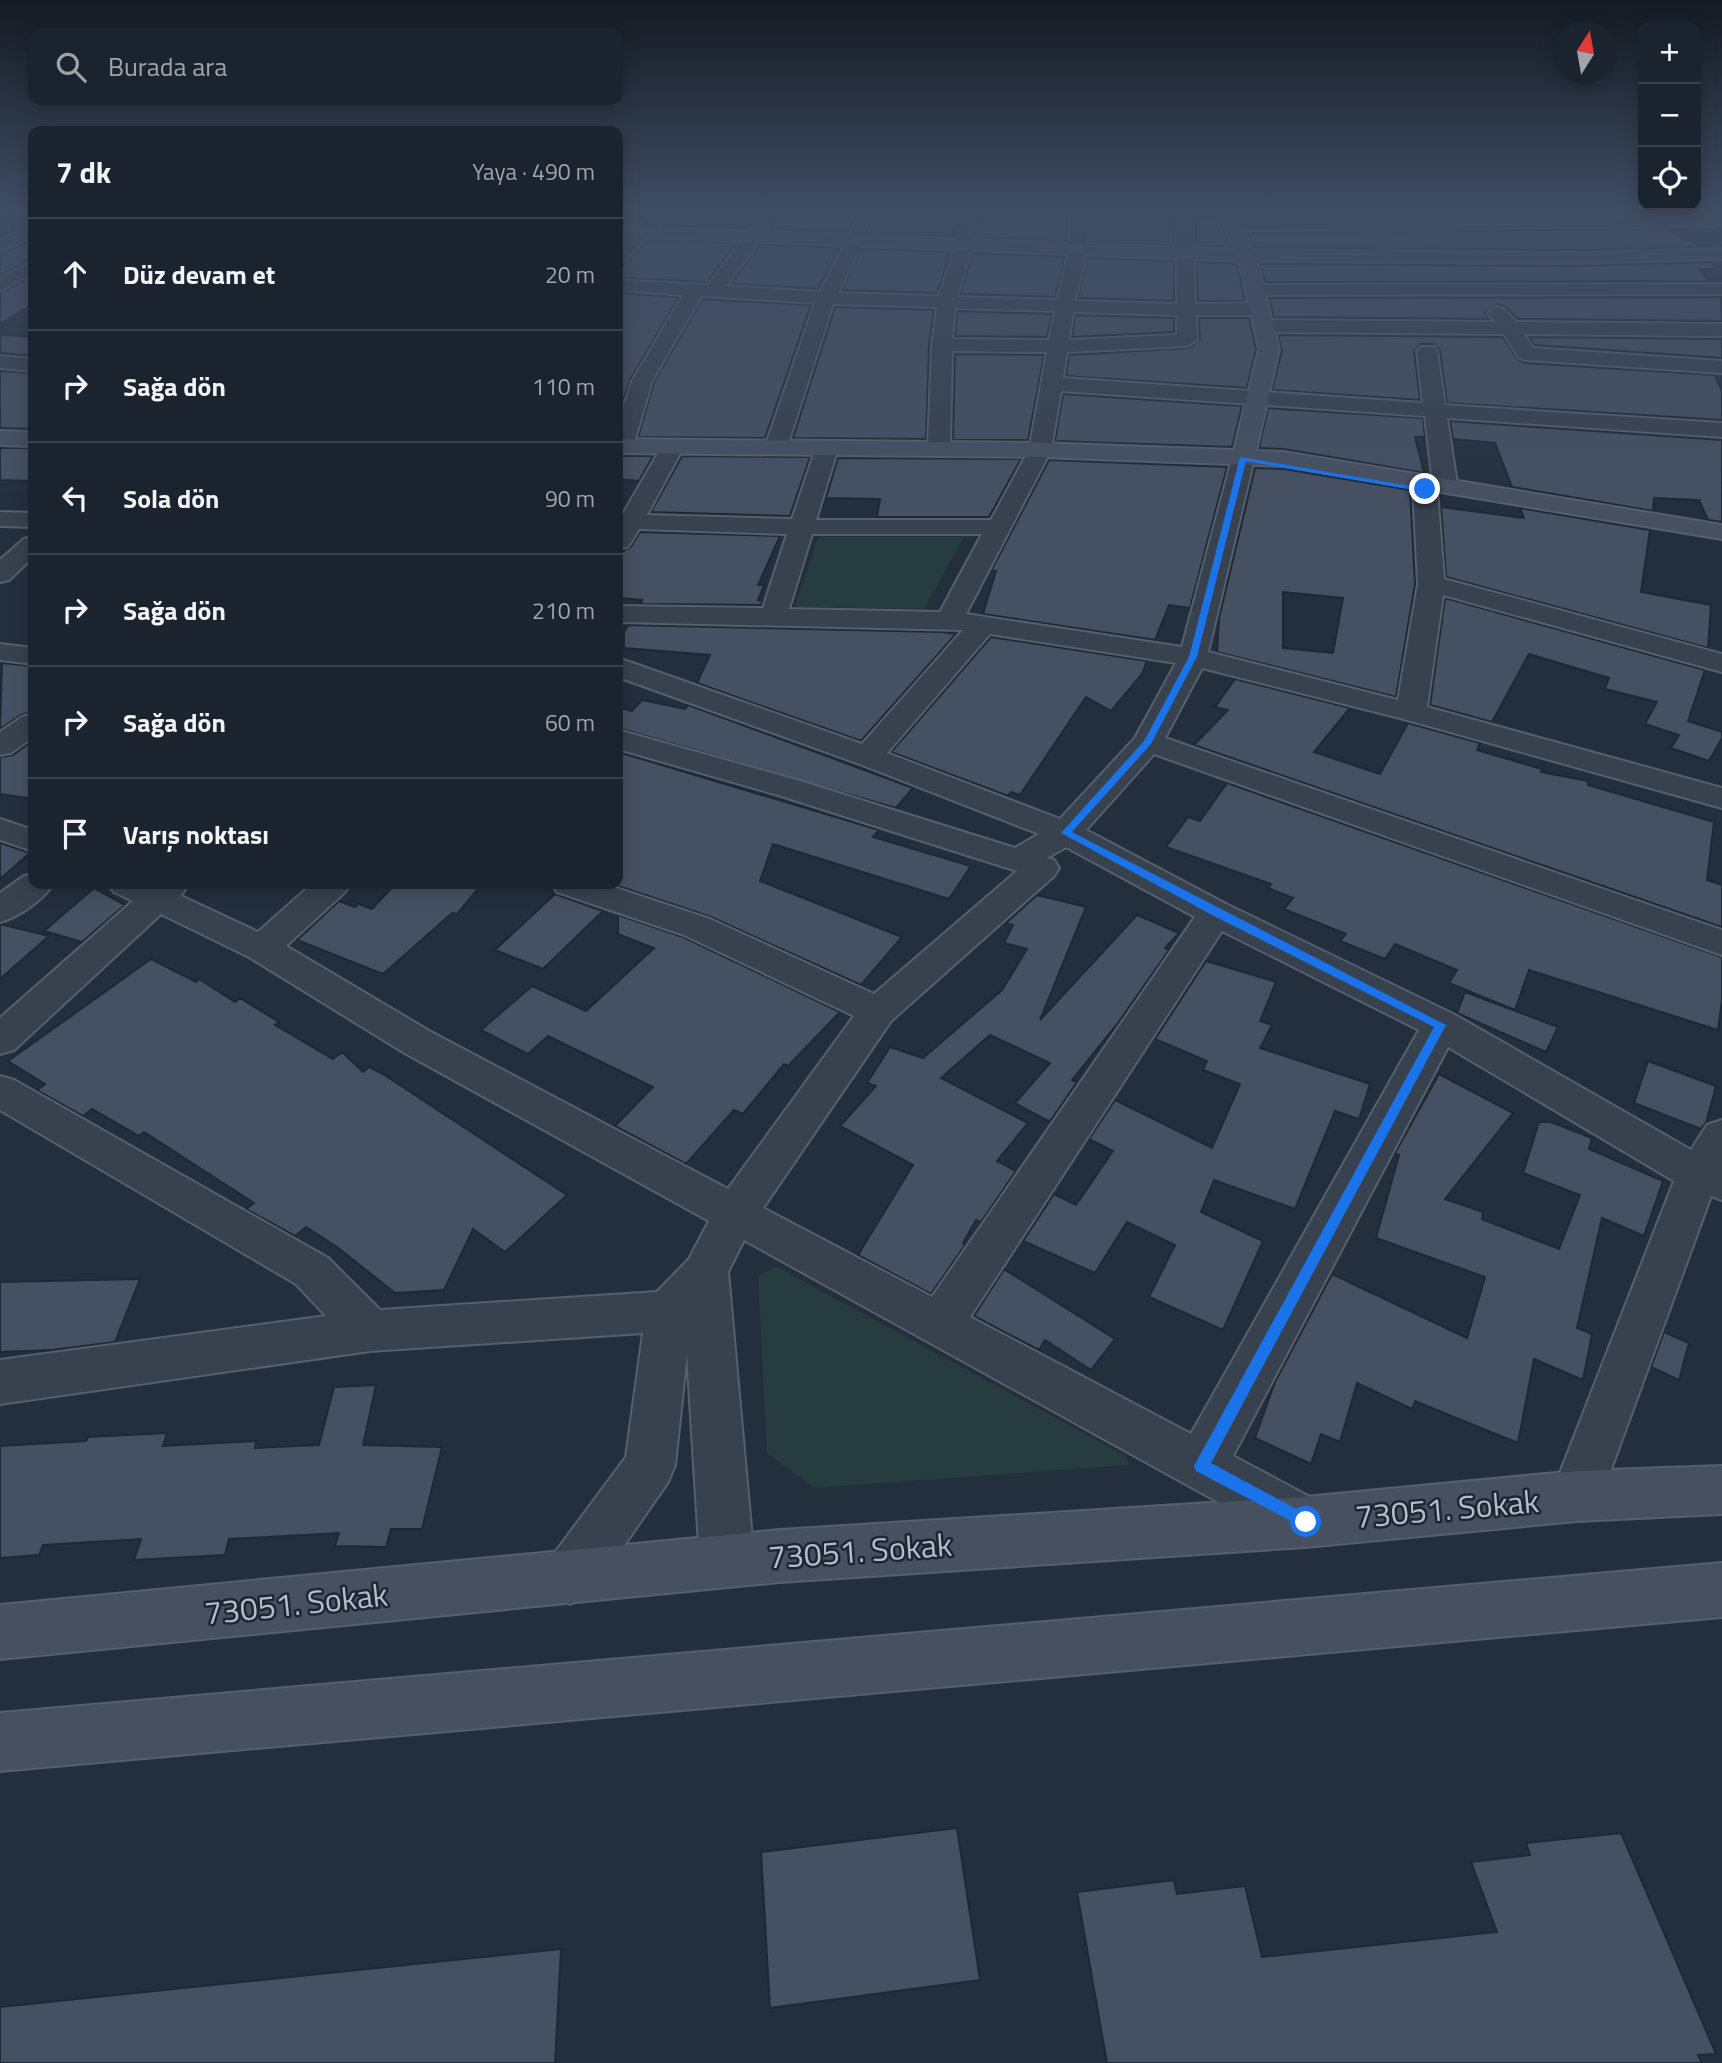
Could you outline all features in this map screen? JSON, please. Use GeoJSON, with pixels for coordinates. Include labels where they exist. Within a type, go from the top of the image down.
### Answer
{"type":"FeatureCollection","features":[{"type":"Feature","properties":{"kind":"main road"},"geometry":{"type":"LineString","coordinates":[[1243,459],[1276,349],[1260,308]]}},
{"type":"Feature","properties":{"kind":"main road"},"geometry":{"type":"LineString","coordinates":[[0,438],[28,439]]}},
{"type":"Feature","properties":{"kind":"main road"},"geometry":{"type":"LineString","coordinates":[[623,446],[1040,450],[1243,459],[1282,468],[1435,487],[1722,532]]}},
{"type":"Feature","properties":{"kind":"main road"},"geometry":{"type":"LineString","coordinates":[[1435,487],[1722,544]]}},
{"type":"Feature","properties":{"kind":"main road","name":"73051. Sokak"},"geometry":{"type":"LineString","coordinates":[[0,1632],[727,1561],[1306,1522],[1577,1496],[1722,1490]]}},
{"type":"Feature","properties":{"kind":"main road"},"geometry":{"type":"LineString","coordinates":[[0,1742],[1722,1590]]}},
{"type":"Feature","properties":{"kind":"street"},"geometry":{"type":"LineString","coordinates":[[623,437],[642,381],[692,308]]}},
{"type":"Feature","properties":{"kind":"street"},"geometry":{"type":"LineString","coordinates":[[776,447],[823,308]]}},
{"type":"Feature","properties":{"kind":"street"},"geometry":{"type":"LineString","coordinates":[[939,449],[942,345],[946,308]]}},
{"type":"Feature","properties":{"kind":"street"},"geometry":{"type":"LineString","coordinates":[[949,620],[996,527],[1040,450],[1065,308]]}},
{"type":"Feature","properties":{"kind":"street"},"geometry":{"type":"LineString","coordinates":[[1134,308],[1250,308]]}},
{"type":"Feature","properties":{"kind":"street"},"geometry":{"type":"LineString","coordinates":[[1264,308],[1510,327],[1722,330]]}},
{"type":"Feature","properties":{"kind":"street"},"geometry":{"type":"LineString","coordinates":[[1492,308],[1510,327],[1526,354]]}},
{"type":"Feature","properties":{"kind":"street"},"geometry":{"type":"LineString","coordinates":[[942,345],[1059,346],[1187,341],[1186,310]]}},
{"type":"Feature","properties":{"kind":"street"},"geometry":{"type":"LineString","coordinates":[[1411,712],[1431,584],[1435,487],[1435,410],[1420,351],[1452,352]]}},
{"type":"Feature","properties":{"kind":"street"},"geometry":{"type":"LineString","coordinates":[[1502,353],[1722,367]]}},
{"type":"Feature","properties":{"kind":"street"},"geometry":{"type":"LineString","coordinates":[[1053,384],[1260,396],[1722,430]]}},
{"type":"Feature","properties":{"kind":"street"},"geometry":{"type":"LineString","coordinates":[[624,521],[673,446]]}},
{"type":"Feature","properties":{"kind":"street"},"geometry":{"type":"LineString","coordinates":[[774,618],[827,447]]}},
{"type":"Feature","properties":{"kind":"street"},"geometry":{"type":"LineString","coordinates":[[1018,860],[1066,833],[1148,742],[1193,657],[1243,459]]}},
{"type":"Feature","properties":{"kind":"street"},"geometry":{"type":"LineString","coordinates":[[0,519],[28,520]]}},
{"type":"Feature","properties":{"kind":"street"},"geometry":{"type":"LineString","coordinates":[[624,521],[803,527],[996,527]]}},
{"type":"Feature","properties":{"kind":"street"},"geometry":{"type":"LineString","coordinates":[[0,574],[28,549]]}},
{"type":"Feature","properties":{"kind":"street"},"geometry":{"type":"LineString","coordinates":[[1431,584],[1722,663]]}},
{"type":"Feature","properties":{"kind":"street"},"geometry":{"type":"LineString","coordinates":[[623,614],[949,620],[1193,657],[1411,712],[1722,798]]}},
{"type":"Feature","properties":{"kind":"street"},"geometry":{"type":"LineString","coordinates":[[868,756],[984,624]]}},
{"type":"Feature","properties":{"kind":"street"},"geometry":{"type":"LineString","coordinates":[[0,652],[28,655]]}},
{"type":"Feature","properties":{"kind":"street"},"geometry":{"type":"LineString","coordinates":[[623,669],[868,756],[1066,833],[1216,913],[1441,1025],[1710,1179]]}},
{"type":"Feature","properties":{"kind":"street"},"geometry":{"type":"LineString","coordinates":[[0,746],[28,726]]}},
{"type":"Feature","properties":{"kind":"street"},"geometry":{"type":"LineString","coordinates":[[570,1577],[650,1465],[669,1311],[705,1272],[735,1214],[878,1011],[1042,868],[801,792],[623,741]]}},
{"type":"Feature","properties":{"kind":"street"},"geometry":{"type":"LineString","coordinates":[[1148,742],[1722,943]]}},
{"type":"Feature","properties":{"kind":"street"},"geometry":{"type":"LineString","coordinates":[[0,829],[28,839]]}},
{"type":"Feature","properties":{"kind":"street"},"geometry":{"type":"LineString","coordinates":[[0,910],[29,889]]}},
{"type":"Feature","properties":{"kind":"street"},"geometry":{"type":"LineString","coordinates":[[0,1040],[151,889],[262,948],[417,1042],[1306,1522]]}},
{"type":"Feature","properties":{"kind":"street"},"geometry":{"type":"LineString","coordinates":[[262,948],[327,889]]}},
{"type":"Feature","properties":{"kind":"street"},"geometry":{"type":"LineString","coordinates":[[584,889],[697,928],[878,1011]]}},
{"type":"Feature","properties":{"kind":"street"},"geometry":{"type":"LineString","coordinates":[[939,1326],[1216,913]]}},
{"type":"Feature","properties":{"kind":"street"},"geometry":{"type":"LineString","coordinates":[[1201,1466],[1441,1025]]}},
{"type":"Feature","properties":{"kind":"street"},"geometry":{"type":"LineString","coordinates":[[0,1091],[312,1271],[370,1331]]}},
{"type":"Feature","properties":{"kind":"street"},"geometry":{"type":"LineString","coordinates":[[1577,1496],[1710,1179],[1722,1136]]}},
{"type":"Feature","properties":{"kind":"street"},"geometry":{"type":"LineString","coordinates":[[705,1272],[727,1561]]}},
{"type":"Feature","properties":{"kind":"street"},"geometry":{"type":"LineString","coordinates":[[0,1382],[370,1331],[669,1311]]}},
{"type":"Feature","properties":{"kind":"green space"},"geometry":{"type":"Polygon","coordinates":[[[818,537],[964,537],[924,609],[795,607],[818,537]]]}},
{"type":"Feature","properties":{"kind":"green space"},"geometry":{"type":"Polygon","coordinates":[[[777,1267],[1126,1456],[1129,1465],[814,1488],[767,1453],[758,1276],[777,1267]]]}},
{"type":"Feature","properties":{"kind":"building"},"geometry":{"type":"Polygon","coordinates":[[[0,308],[26,308],[0,324],[0,308]]]}},
{"type":"Feature","properties":{"kind":"building"},"geometry":{"type":"Polygon","coordinates":[[[623,308],[672,308],[630,380],[623,401],[623,308]]]}},
{"type":"Feature","properties":{"kind":"building"},"geometry":{"type":"Polygon","coordinates":[[[697,308],[810,308],[765,438],[638,437],[654,382],[697,308]]]}},
{"type":"Feature","properties":{"kind":"building"},"geometry":{"type":"Polygon","coordinates":[[[835,308],[934,310],[929,345],[926,439],[793,438],[835,308]]]}},
{"type":"Feature","properties":{"kind":"building"},"geometry":{"type":"Polygon","coordinates":[[[1272,308],[1492,308],[1485,313],[1490,319],[1274,317],[1272,308]]]}},
{"type":"Feature","properties":{"kind":"building"},"geometry":{"type":"Polygon","coordinates":[[[1507,308],[1721,308],[1722,321],[1517,319],[1507,308]]]}},
{"type":"Feature","properties":{"kind":"building"},"geometry":{"type":"Polygon","coordinates":[[[957,311],[1052,314],[1047,337],[955,336],[957,311]]]}},
{"type":"Feature","properties":{"kind":"building"},"geometry":{"type":"Polygon","coordinates":[[[1075,315],[1174,318],[1174,332],[1072,337],[1075,315]]]}},
{"type":"Feature","properties":{"kind":"building"},"geometry":{"type":"Polygon","coordinates":[[[1199,318],[1249,318],[1256,349],[1247,388],[1066,376],[1069,355],[1188,348],[1200,340],[1199,318]]]}},
{"type":"Feature","properties":{"kind":"building"},"geometry":{"type":"Polygon","coordinates":[[[0,335],[28,337],[28,356],[0,353],[0,335]]]}},
{"type":"Feature","properties":{"kind":"building"},"geometry":{"type":"Polygon","coordinates":[[[1278,335],[1503,337],[1517,359],[1525,363],[1715,375],[1722,391],[1722,420],[1447,403],[1440,351],[1434,344],[1420,344],[1414,351],[1420,400],[1272,390],[1282,350],[1278,335]]]}},
{"type":"Feature","properties":{"kind":"building"},"geometry":{"type":"Polygon","coordinates":[[[1529,337],[1722,339],[1722,358],[1534,345],[1529,337]]]}},
{"type":"Feature","properties":{"kind":"building"},"geometry":{"type":"Polygon","coordinates":[[[955,354],[1044,355],[1028,440],[953,440],[955,354]]]}},
{"type":"Feature","properties":{"kind":"building"},"geometry":{"type":"Polygon","coordinates":[[[0,371],[28,373],[28,429],[0,428],[0,371]]]}},
{"type":"Feature","properties":{"kind":"building"},"geometry":{"type":"Polygon","coordinates":[[[1063,394],[1242,406],[1232,447],[1055,441],[1063,394]]]}},
{"type":"Feature","properties":{"kind":"building"},"geometry":{"type":"Polygon","coordinates":[[[1268,408],[1423,418],[1425,437],[1415,437],[1424,473],[1284,449],[1259,448],[1268,408]]]}},
{"type":"Feature","properties":{"kind":"building"},"geometry":{"type":"Polygon","coordinates":[[[1450,421],[1722,440],[1722,522],[1708,520],[1699,500],[1654,498],[1653,511],[1512,487],[1495,443],[1453,439],[1450,421]]]}},
{"type":"Feature","properties":{"kind":"building"},"geometry":{"type":"Polygon","coordinates":[[[0,448],[28,448],[28,481],[0,480],[0,448]]]}},
{"type":"Feature","properties":{"kind":"building"},"geometry":{"type":"Polygon","coordinates":[[[623,456],[653,456],[639,481],[623,479],[623,456]]]}},
{"type":"Feature","properties":{"kind":"building"},"geometry":{"type":"Polygon","coordinates":[[[682,456],[810,457],[790,516],[651,512],[682,456]]]}},
{"type":"Feature","properties":{"kind":"building"},"geometry":{"type":"Polygon","coordinates":[[[838,458],[1021,459],[989,517],[877,517],[880,499],[826,498],[838,458]]]}},
{"type":"Feature","properties":{"kind":"building"},"geometry":{"type":"Polygon","coordinates":[[[1049,460],[1227,467],[1190,608],[1169,605],[1155,640],[983,614],[996,571],[992,571],[993,567],[1049,460]]]}},
{"type":"Feature","properties":{"kind":"building"},"geometry":{"type":"Polygon","coordinates":[[[1255,468],[1284,469],[1410,490],[1415,584],[1396,697],[1217,652],[1219,618],[1255,468]],[[1283,592],[1283,648],[1333,653],[1343,598],[1283,592]]]}},
{"type":"Feature","properties":{"kind":"building"},"geometry":{"type":"Polygon","coordinates":[[[1441,507],[1524,518],[1520,508],[1650,530],[1641,592],[1711,605],[1708,648],[1446,577],[1441,507]]]}},
{"type":"Feature","properties":{"kind":"building"},"geometry":{"type":"Polygon","coordinates":[[[640,532],[780,536],[758,585],[764,585],[758,600],[763,601],[761,605],[641,604],[642,600],[623,598],[623,551],[630,548],[640,532]]]}},
{"type":"Feature","properties":{"kind":"building"},"geometry":{"type":"Polygon","coordinates":[[[1445,598],[1705,670],[1688,721],[1722,732],[1722,738],[1709,761],[1671,748],[1679,735],[1645,724],[1657,702],[1605,689],[1609,678],[1529,654],[1492,722],[1430,705],[1445,598]]]}},
{"type":"Feature","properties":{"kind":"building"},"geometry":{"type":"Polygon","coordinates":[[[628,625],[956,634],[861,741],[697,683],[710,655],[624,648],[624,632],[628,625]]]}},
{"type":"Feature","properties":{"kind":"building"},"geometry":{"type":"Polygon","coordinates":[[[991,637],[1147,661],[1142,674],[1111,711],[1086,697],[1020,795],[1011,792],[1008,796],[891,752],[991,637]]]}},
{"type":"Feature","properties":{"kind":"building"},"geometry":{"type":"Polygon","coordinates":[[[2,663],[28,666],[28,713],[0,729],[2,663]]]}},
{"type":"Feature","properties":{"kind":"building"},"geometry":{"type":"Polygon","coordinates":[[[1235,679],[1350,708],[1314,752],[1380,774],[1408,723],[1480,743],[1477,750],[1542,769],[1541,772],[1588,781],[1588,785],[1714,822],[1707,880],[1722,885],[1722,927],[1194,745],[1228,710],[1215,707],[1235,679]]]}},
{"type":"Feature","properties":{"kind":"building"},"geometry":{"type":"Polygon","coordinates":[[[642,700],[685,709],[688,705],[913,788],[896,808],[623,729],[623,708],[632,711],[642,700]]]}},
{"type":"Feature","properties":{"kind":"building"},"geometry":{"type":"Polygon","coordinates":[[[28,744],[28,798],[0,794],[0,757],[13,755],[28,744]]]}},
{"type":"Feature","properties":{"kind":"building"},"geometry":{"type":"Polygon","coordinates":[[[623,753],[879,830],[873,837],[971,866],[949,899],[773,844],[760,881],[902,937],[861,985],[711,917],[623,888],[623,753]]]}},
{"type":"Feature","properties":{"kind":"building"},"geometry":{"type":"Polygon","coordinates":[[[1227,783],[1722,957],[1722,1000],[1718,1030],[1529,970],[1515,1010],[1449,983],[1457,970],[1395,944],[1385,959],[1340,941],[1346,934],[1284,909],[1293,898],[1268,888],[1271,884],[1166,847],[1188,817],[1200,821],[1227,783]]]}},
{"type":"Feature","properties":{"kind":"building"},"geometry":{"type":"Polygon","coordinates":[[[0,843],[28,852],[28,855],[0,879],[0,843]]]}},
{"type":"Feature","properties":{"kind":"building"},"geometry":{"type":"Polygon","coordinates":[[[93,889],[125,905],[82,942],[44,931],[93,889]]]}},
{"type":"Feature","properties":{"kind":"building"},"geometry":{"type":"Polygon","coordinates":[[[390,889],[478,889],[457,914],[452,913],[383,974],[297,940],[339,901],[372,909],[390,889]]]}},
{"type":"Feature","properties":{"kind":"building"},"geometry":{"type":"Polygon","coordinates":[[[555,894],[603,911],[543,969],[495,950],[555,894]]]}},
{"type":"Feature","properties":{"kind":"building"},"geometry":{"type":"Polygon","coordinates":[[[1037,895],[1086,907],[1040,1020],[1137,915],[1179,933],[1165,948],[1169,950],[1118,1023],[1072,1080],[1077,1082],[1051,1120],[1048,1121],[1015,1103],[1050,1063],[990,1035],[941,1078],[1028,1123],[997,1161],[1016,1171],[981,1222],[976,1220],[963,1243],[965,1245],[931,1294],[858,1255],[913,1165],[840,1126],[876,1086],[867,1083],[890,1047],[923,1058],[1002,990],[1027,949],[1004,943],[1013,925],[1006,923],[1037,895]]]}},
{"type":"Feature","properties":{"kind":"building"},"geometry":{"type":"Polygon","coordinates":[[[618,915],[683,937],[840,1012],[788,1066],[784,1064],[743,1114],[734,1110],[686,1164],[615,1126],[653,1087],[548,1036],[528,1054],[481,1030],[532,986],[586,1011],[654,948],[618,934],[618,915]]]}},
{"type":"Feature","properties":{"kind":"building"},"geometry":{"type":"Polygon","coordinates":[[[0,924],[49,936],[0,979],[0,924]]]}},
{"type":"Feature","properties":{"kind":"building"},"geometry":{"type":"Polygon","coordinates":[[[151,959],[196,982],[199,979],[235,1002],[240,998],[279,1022],[275,1025],[333,1059],[342,1052],[363,1072],[369,1067],[383,1074],[567,1195],[505,1252],[473,1229],[444,1290],[395,1293],[337,1247],[306,1227],[295,1236],[246,1209],[254,1203],[144,1132],[139,1136],[92,1109],[83,1116],[37,1090],[45,1084],[8,1061],[151,959]]]}},
{"type":"Feature","properties":{"kind":"building"},"geometry":{"type":"Polygon","coordinates":[[[1206,961],[1276,982],[1260,1021],[1272,1025],[1260,1048],[1370,1084],[1359,1119],[1335,1111],[1295,1209],[1214,1180],[1201,1212],[1263,1241],[1223,1330],[1149,1297],[1175,1245],[1127,1222],[1095,1273],[1023,1241],[1054,1194],[1076,1205],[1113,1151],[1089,1139],[1115,1100],[1212,1148],[1240,1084],[1203,1070],[1207,1061],[1155,1039],[1206,961]]]}},
{"type":"Feature","properties":{"kind":"building"},"geometry":{"type":"Polygon","coordinates":[[[1465,992],[1558,1027],[1546,1052],[1457,1013],[1465,992]]]}},
{"type":"Feature","properties":{"kind":"building"},"geometry":{"type":"Polygon","coordinates":[[[1648,1061],[1716,1086],[1706,1123],[1701,1129],[1634,1103],[1648,1061]]]}},
{"type":"Feature","properties":{"kind":"building"},"geometry":{"type":"Polygon","coordinates":[[[1439,1074],[1513,1113],[1445,1199],[1483,1212],[1482,1219],[1559,1249],[1580,1195],[1523,1173],[1539,1122],[1551,1122],[1592,1138],[1589,1149],[1663,1181],[1644,1236],[1602,1218],[1577,1328],[1592,1334],[1583,1380],[1534,1359],[1518,1443],[1415,1401],[1412,1409],[1357,1383],[1340,1442],[1321,1434],[1311,1464],[1255,1438],[1275,1382],[1332,1274],[1467,1338],[1485,1277],[1376,1238],[1399,1155],[1395,1153],[1439,1074]]]}},
{"type":"Feature","properties":{"kind":"building"},"geometry":{"type":"Polygon","coordinates":[[[1004,1269],[1115,1339],[1091,1370],[1045,1340],[1039,1350],[974,1316],[1004,1269]]]}},
{"type":"Feature","properties":{"kind":"building"},"geometry":{"type":"Polygon","coordinates":[[[140,1279],[115,1342],[52,1350],[0,1352],[0,1282],[140,1279]]]}},
{"type":"Feature","properties":{"kind":"building"},"geometry":{"type":"Polygon","coordinates":[[[1664,1332],[1689,1343],[1679,1380],[1651,1367],[1664,1332]]]}},
{"type":"Feature","properties":{"kind":"building"},"geometry":{"type":"Polygon","coordinates":[[[376,1385],[363,1445],[442,1447],[422,1529],[391,1529],[386,1547],[335,1546],[339,1533],[229,1539],[225,1555],[134,1560],[141,1539],[43,1545],[39,1555],[0,1558],[0,1446],[86,1441],[88,1437],[167,1433],[163,1446],[256,1441],[255,1448],[319,1445],[334,1387],[376,1385]]]}},
{"type":"Feature","properties":{"kind":"building"},"geometry":{"type":"Polygon","coordinates":[[[957,1828],[980,1980],[770,2008],[761,1852],[957,1828]]]}},
{"type":"Feature","properties":{"kind":"building"},"geometry":{"type":"Polygon","coordinates":[[[1621,1833],[1716,2054],[1698,2055],[1702,2063],[1107,2063],[1077,1892],[1174,1880],[1177,1894],[1245,1886],[1262,1957],[1497,1932],[1471,1862],[1530,1855],[1526,1843],[1621,1833]]]}},
{"type":"Feature","properties":{"kind":"building"},"geometry":{"type":"Polygon","coordinates":[[[561,1949],[555,2063],[0,2063],[0,2007],[561,1949]]]}},
{"type":"Feature","properties":{"kind":"route"},"geometry":{"type":"LineString","coordinates":[[1306,1522],[1201,1466],[1441,1025],[1216,913],[1066,833],[1148,742],[1193,657],[1243,459],[1282,468],[1425,489]]}}]}
